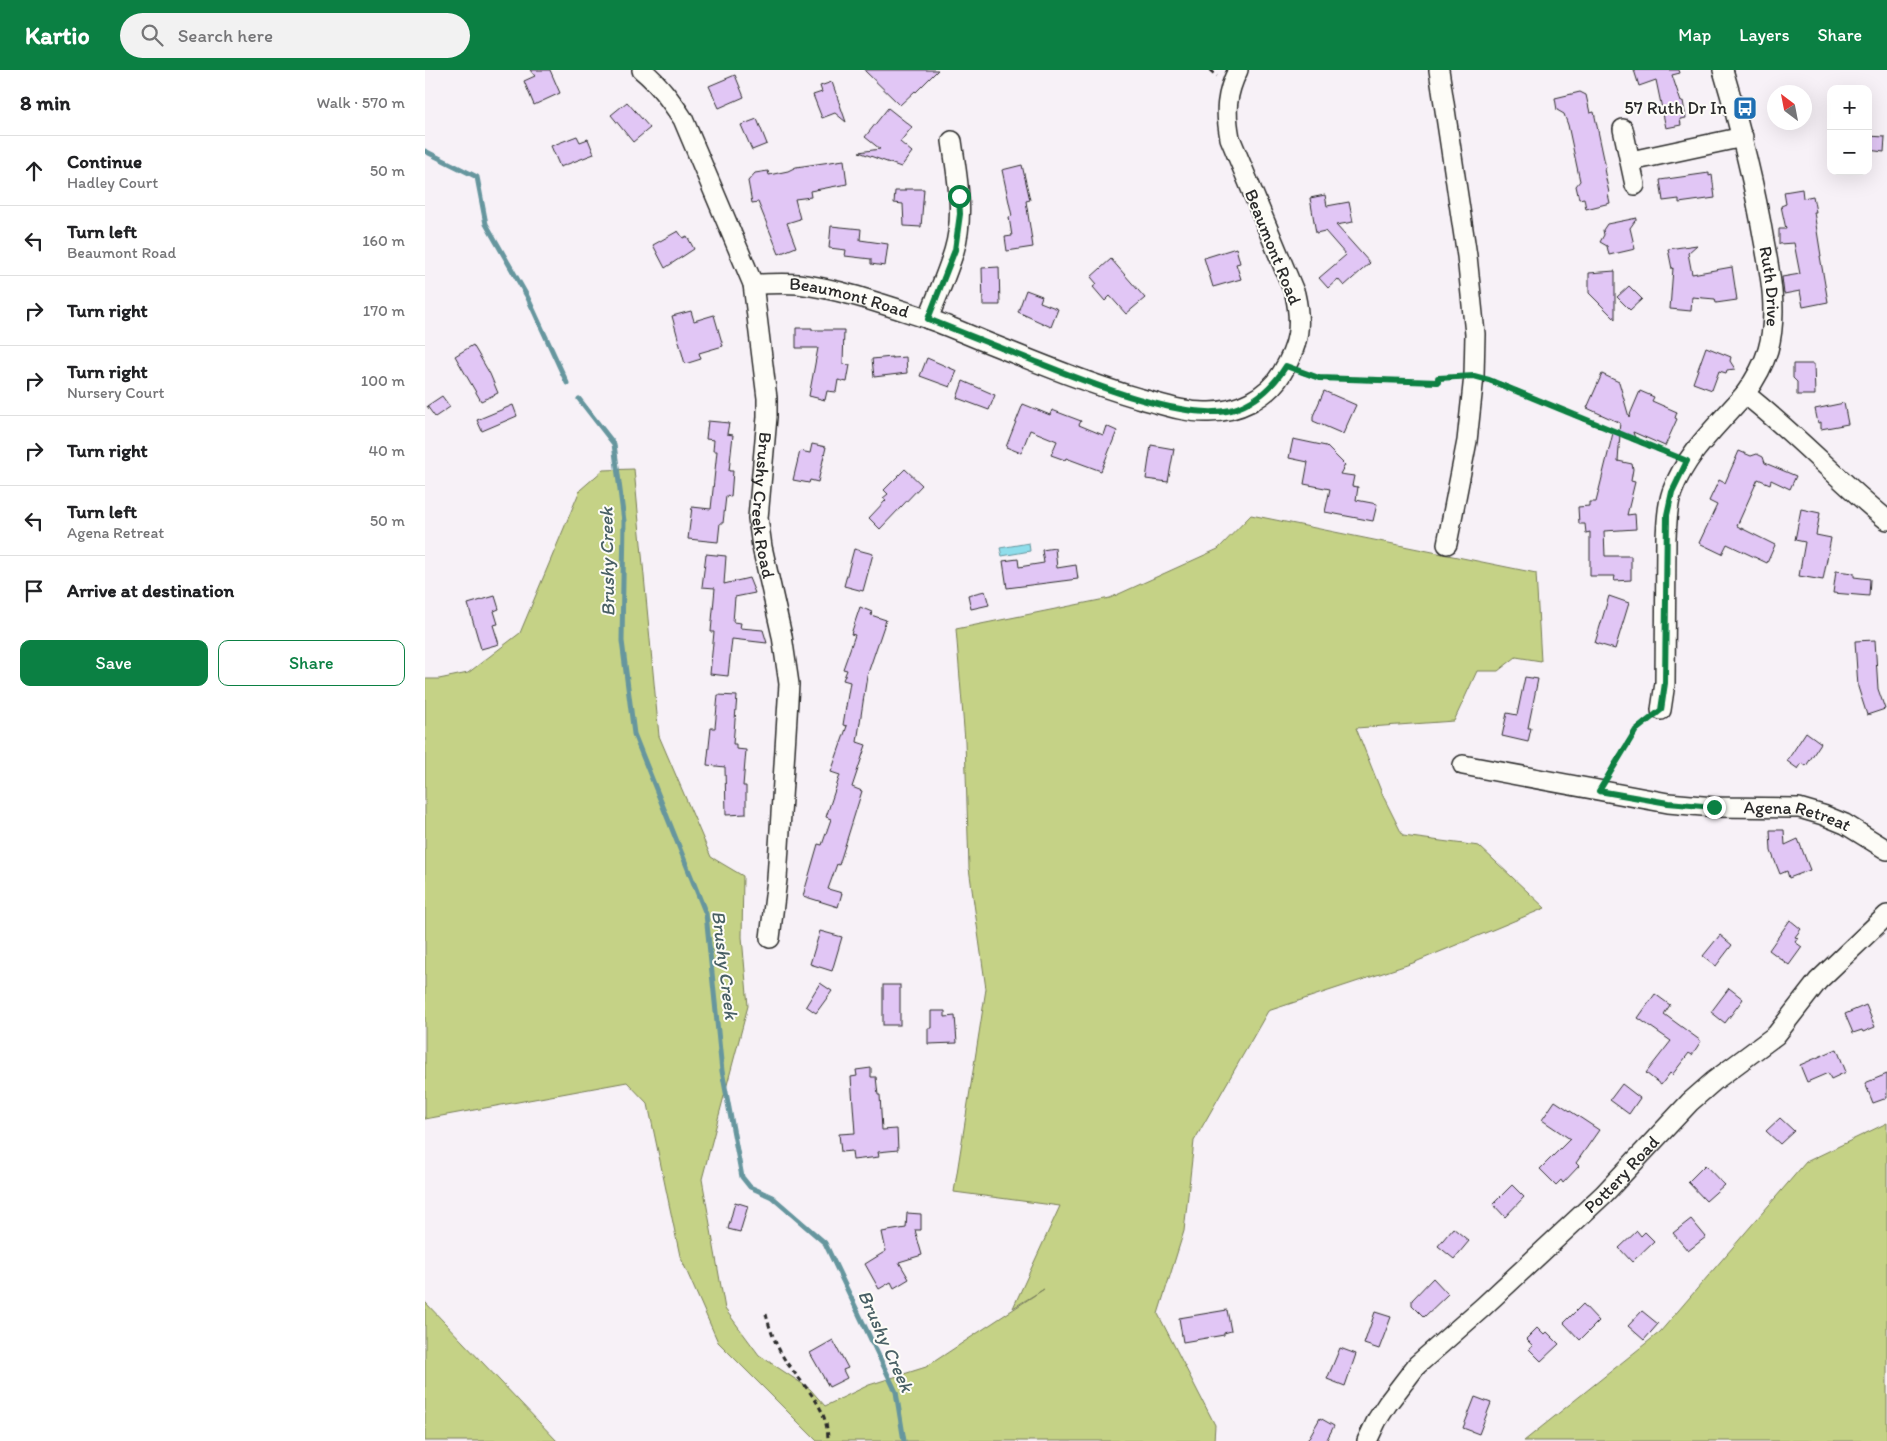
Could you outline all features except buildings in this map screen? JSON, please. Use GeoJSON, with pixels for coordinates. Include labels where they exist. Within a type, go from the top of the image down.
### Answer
{"type":"FeatureCollection","features":[{"type":"Feature","properties":{"kind":"street","name":"Beaumont Road"},"geometry":{"type":"LineString","coordinates":[[753,284],[798,284],[842,292],[928,319],[1097,386],[1187,410],[1208,412],[1231,410],[1266,392],[1277,381],[1294,350],[1299,332],[1299,313],[1295,294],[1235,156],[1230,138],[1227,122],[1227,104],[1230,86],[1238,70]]}},
{"type":"Feature","properties":{"kind":"street"},"geometry":{"type":"LineString","coordinates":[[1439,70],[1473,301],[1475,334],[1474,376],[1467,441],[1447,544]]}},
{"type":"Feature","properties":{"kind":"street","name":"Ruth Drive"},"geometry":{"type":"LineString","coordinates":[[1661,710],[1665,683],[1667,515],[1672,492],[1687,461],[1745,394],[1760,372],[1768,350],[1773,323],[1771,277],[1756,190],[1743,137],[1723,70]]}},
{"type":"Feature","properties":{"kind":"street","name":"Brushy Creek Road"},"geometry":{"type":"LineString","coordinates":[[652,73],[683,119],[753,284],[767,398],[759,502],[760,533],[782,636],[789,684],[777,879],[770,938]]}},
{"type":"Feature","properties":{"kind":"street"},"geometry":{"type":"LineString","coordinates":[[1623,129],[1635,185]]}},
{"type":"Feature","properties":{"kind":"street"},"geometry":{"type":"LineString","coordinates":[[1631,161],[1743,137]]}},
{"type":"Feature","properties":{"kind":"street"},"geometry":{"type":"LineString","coordinates":[[928,319],[955,250],[958,230],[959,196],[952,141]]}},
{"type":"Feature","properties":{"kind":"street"},"geometry":{"type":"LineString","coordinates":[[1745,394],[1887,520]]}},
{"type":"Feature","properties":{"kind":"street","name":"Agena Retreat"},"geometry":{"type":"LineString","coordinates":[[1463,765],[1668,803],[1714,807],[1799,808],[1823,814],[1845,824],[1887,850]]}},
{"type":"Feature","properties":{"kind":"street","name":"Pottery Road"},"geometry":{"type":"LineString","coordinates":[[1367,1441],[1388,1403],[1417,1365],[1483,1307],[1604,1194],[1690,1102],[1714,1081],[1776,1036],[1819,981],[1887,915]]}},
{"type":"Feature","properties":{"kind":"path"},"geometry":{"type":"LineString","coordinates":[[1286,366],[1319,378],[1438,382],[1438,378],[1474,376],[1489,380],[1687,461]]}},
{"type":"Feature","properties":{"kind":"path"},"geometry":{"type":"LineString","coordinates":[[1599,791],[1636,730],[1661,710]]}},
{"type":"Feature","properties":{"kind":"path"},"geometry":{"type":"LineString","coordinates":[[766,1314],[769,1329],[779,1350],[819,1404],[827,1425],[828,1441]]}},
{"type":"Feature","properties":{"kind":"green space"},"geometry":{"type":"Polygon","coordinates":[[[634,469],[659,736],[711,857],[743,876],[742,937],[748,1006],[702,1179],[725,1309],[759,1355],[810,1389],[825,1406],[869,1385],[926,1367],[1044,1289],[1013,1308],[1060,1206],[954,1192],[986,989],[969,868],[965,741],[956,629],[1110,598],[1218,549],[1251,515],[1536,573],[1541,661],[1516,657],[1498,671],[1477,671],[1454,721],[1356,728],[1383,796],[1403,836],[1479,846],[1545,908],[1413,963],[1268,1011],[1194,1141],[1184,1231],[1158,1314],[1215,1425],[1214,1441],[817,1441],[718,1342],[680,1256],[648,1104],[627,1082],[425,1119],[425,679],[439,679],[468,673],[520,633],[580,490],[603,470],[634,469]]]}},
{"type":"Feature","properties":{"kind":"green space"},"geometry":{"type":"Polygon","coordinates":[[[1887,1123],[1887,1441],[1524,1441],[1660,1332],[1806,1162],[1887,1123]]]}},
{"type":"Feature","properties":{"kind":"green space"},"geometry":{"type":"Polygon","coordinates":[[[425,1302],[557,1441],[425,1441],[425,1302]]]}},
{"type":"Feature","properties":{"kind":"water"},"geometry":{"type":"Polygon","coordinates":[[[1029,543],[1030,551],[1002,556],[1000,548],[1029,543]]]}},
{"type":"Feature","properties":{"kind":"waterway","name":"Brushy Creek"},"geometry":{"type":"LineString","coordinates":[[425,151],[477,177],[486,224],[527,296],[567,383]]}},
{"type":"Feature","properties":{"kind":"waterway","name":"Brushy Creek"},"geometry":{"type":"LineString","coordinates":[[579,399],[614,444],[624,521],[622,641],[634,734],[706,914],[722,1071],[742,1177],[750,1187],[772,1197],[825,1243],[896,1392],[904,1441]]}},
{"type":"Feature","properties":{"kind":"place","name":"57 Ruth Dr In"},"geometry":{"type":"Point","coordinates":[1745,108]}},
{"type":"Feature","properties":{"kind":"route"},"geometry":{"type":"LineString","coordinates":[[959,196],[960,214],[955,250],[928,319],[1097,386],[1151,402],[1187,410],[1208,412],[1231,410],[1251,401],[1266,392],[1277,381],[1286,366],[1319,378],[1438,382],[1438,378],[1474,376],[1489,380],[1687,461],[1672,492],[1667,515],[1665,683],[1661,710],[1636,730],[1599,791],[1668,803],[1714,807]]}}]}
